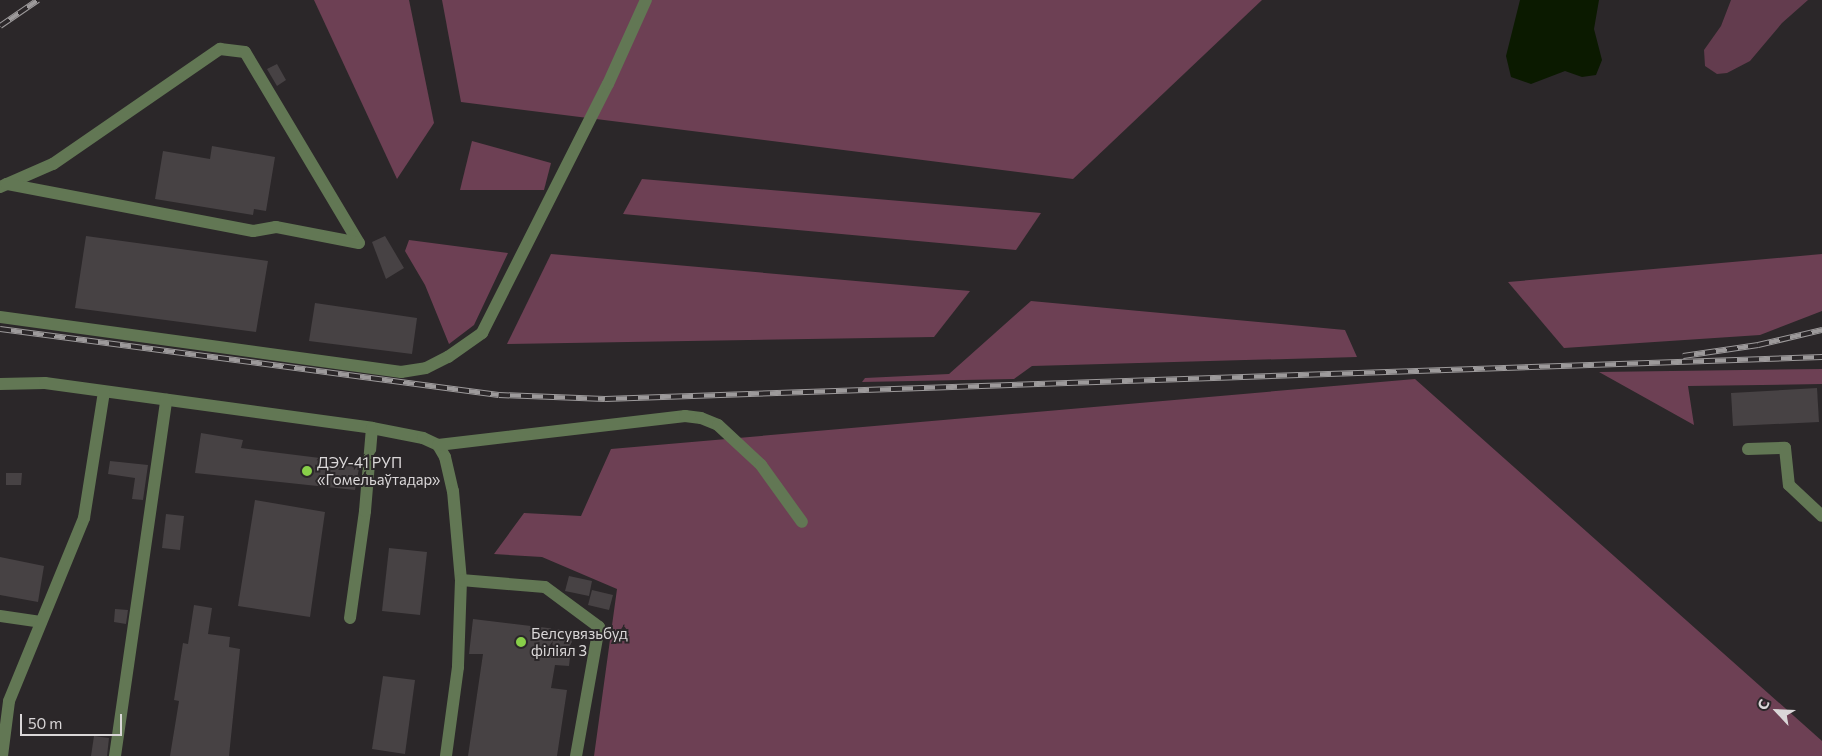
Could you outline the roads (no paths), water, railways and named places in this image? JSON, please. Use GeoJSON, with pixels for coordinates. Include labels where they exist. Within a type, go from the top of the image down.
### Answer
{"type":"FeatureCollection","features":[{"type":"Feature","properties":{"kind":"street"},"geometry":{"type":"LineString","coordinates":[[0,318],[401,372],[426,368],[448,357],[482,333],[608,84],[646,0]]}},
{"type":"Feature","properties":{"kind":"street"},"geometry":{"type":"LineString","coordinates":[[220,49],[245,52],[359,243],[276,227],[253,231],[3,185],[53,164],[220,49]]}},
{"type":"Feature","properties":{"kind":"street"},"geometry":{"type":"LineString","coordinates":[[0,384],[45,383],[372,428],[423,438],[438,445],[685,416],[701,418],[718,425],[761,465],[802,522]]}},
{"type":"Feature","properties":{"kind":"street"},"geometry":{"type":"LineString","coordinates":[[2,756],[9,701],[84,518],[104,392]]}},
{"type":"Feature","properties":{"kind":"street"},"geometry":{"type":"LineString","coordinates":[[114,756],[166,400]]}},
{"type":"Feature","properties":{"kind":"street"},"geometry":{"type":"LineString","coordinates":[[350,618],[365,511],[372,428]]}},
{"type":"Feature","properties":{"kind":"street"},"geometry":{"type":"LineString","coordinates":[[438,445],[445,457],[453,491],[461,580],[458,667],[446,756]]}},
{"type":"Feature","properties":{"kind":"street"},"geometry":{"type":"LineString","coordinates":[[1748,449],[1786,448],[1789,485],[1822,516]]}},
{"type":"Feature","properties":{"kind":"street"},"geometry":{"type":"LineString","coordinates":[[461,580],[545,587],[599,627],[576,756]]}},
{"type":"Feature","properties":{"kind":"street"},"geometry":{"type":"LineString","coordinates":[[0,616],[41,622]]}},
{"type":"Feature","properties":{"kind":"railway"},"geometry":{"type":"LineString","coordinates":[[0,26],[38,0]]}},
{"type":"Feature","properties":{"kind":"railway"},"geometry":{"type":"LineString","coordinates":[[0,329],[499,395],[605,399],[1822,357]]}},
{"type":"Feature","properties":{"kind":"railway"},"geometry":{"type":"LineString","coordinates":[[1683,356],[1758,345],[1822,330]]}},
{"type":"Feature","properties":{"kind":"place","name":"ДЭУ-41 РУП «Гомельаўтадар»"},"geometry":{"type":"Point","coordinates":[307,471]}},
{"type":"Feature","properties":{"kind":"place","name":"Белсувязьбуд філіял 3"},"geometry":{"type":"Point","coordinates":[521,642]}}]}
